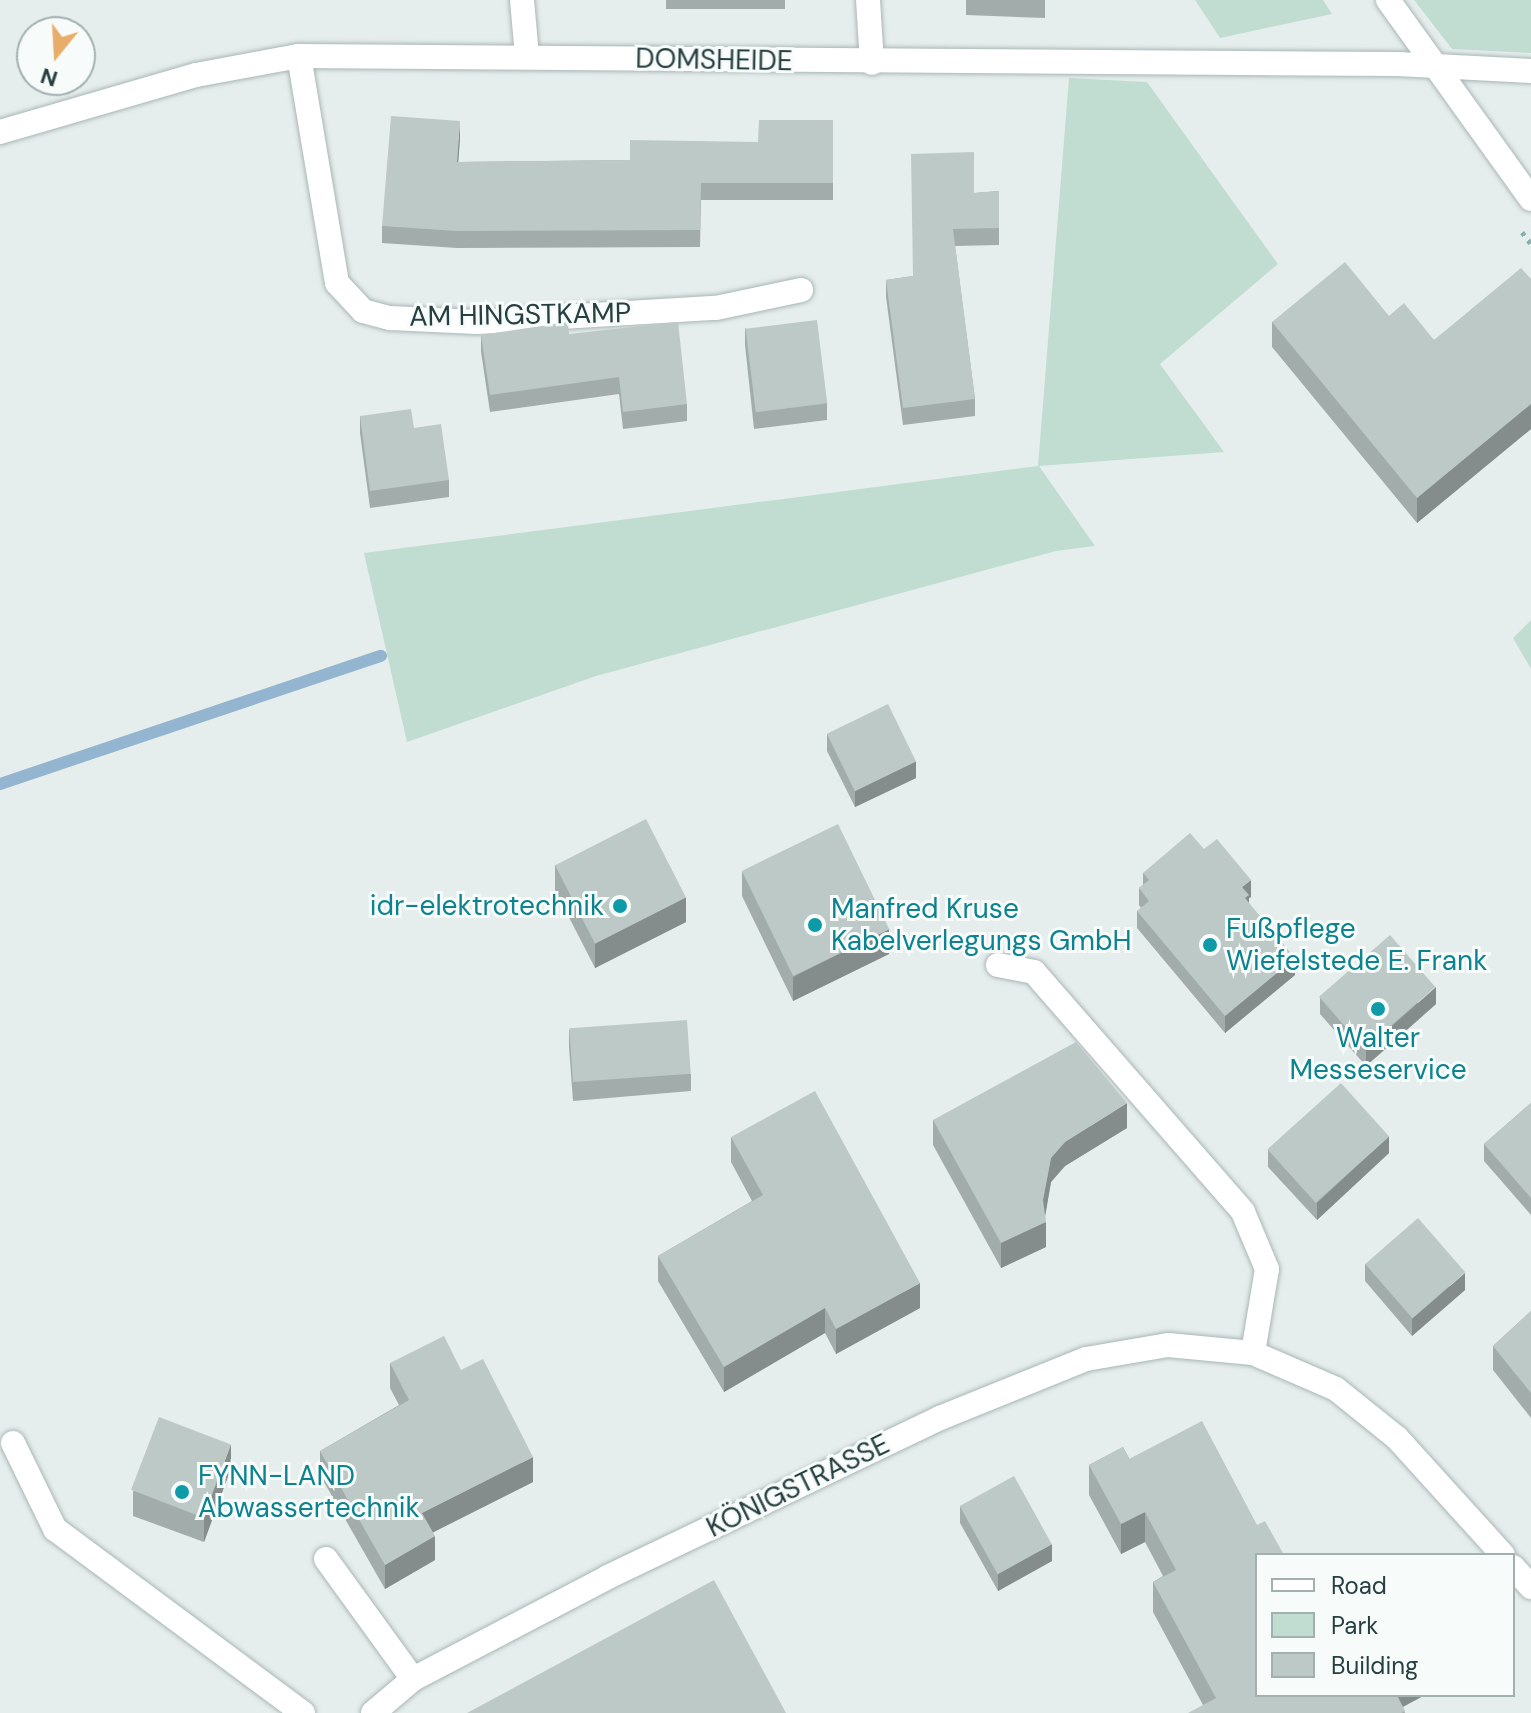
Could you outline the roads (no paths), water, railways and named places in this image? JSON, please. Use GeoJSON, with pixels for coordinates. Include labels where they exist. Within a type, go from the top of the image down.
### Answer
{"type":"FeatureCollection","features":[{"type":"Feature","properties":{"kind":"street"},"geometry":{"type":"LineString","coordinates":[[522,0],[527,56]]}},
{"type":"Feature","properties":{"kind":"street"},"geometry":{"type":"LineString","coordinates":[[868,0],[872,63]]}},
{"type":"Feature","properties":{"kind":"street"},"geometry":{"type":"LineString","coordinates":[[1388,0],[1531,199]]}},
{"type":"Feature","properties":{"kind":"street","name":"DOMSHEIDE"},"geometry":{"type":"LineString","coordinates":[[0,132],[196,75],[299,56],[1437,67],[1531,71]]}},
{"type":"Feature","properties":{"kind":"street","name":"AM HINGSTKAMP"},"geometry":{"type":"LineString","coordinates":[[299,56],[337,283],[363,311],[390,318],[477,322],[716,308],[801,290]]}},
{"type":"Feature","properties":{"kind":"street"},"geometry":{"type":"LineString","coordinates":[[998,965],[1034,972],[1243,1212],[1267,1269],[1253,1353]]}},
{"type":"Feature","properties":{"kind":"street","name":"KÖNIGSTRASSE"},"geometry":{"type":"LineString","coordinates":[[373,1713],[413,1679],[608,1577],[857,1458],[1086,1359],[1168,1345],[1253,1353],[1336,1389],[1397,1438],[1501,1553]]}},
{"type":"Feature","properties":{"kind":"street"},"geometry":{"type":"LineString","coordinates":[[13,1443],[55,1529],[303,1713]]}},
{"type":"Feature","properties":{"kind":"street"},"geometry":{"type":"LineString","coordinates":[[326,1559],[413,1679]]}},
{"type":"Feature","properties":{"kind":"street"},"geometry":{"type":"LineString","coordinates":[[1515,1569],[1531,1587]]}},
{"type":"Feature","properties":{"kind":"waterway"},"geometry":{"type":"LineString","coordinates":[[0,784],[381,656]]}},
{"type":"Feature","properties":{"kind":"place","name":"idr-elektrotechnik"},"geometry":{"type":"Point","coordinates":[620,906]}},
{"type":"Feature","properties":{"kind":"place","name":"Manfred Kruse Kabelverlegungs GmbH"},"geometry":{"type":"Point","coordinates":[815,925]}},
{"type":"Feature","properties":{"kind":"place","name":"Fußpflege Wiefelstede E. Frank"},"geometry":{"type":"Point","coordinates":[1210,945]}},
{"type":"Feature","properties":{"kind":"place","name":"Walter Messeservice"},"geometry":{"type":"Point","coordinates":[1378,1009]}},
{"type":"Feature","properties":{"kind":"place","name":"FYNN-LAND Abwassertechnik"},"geometry":{"type":"Point","coordinates":[182,1492]}}]}
